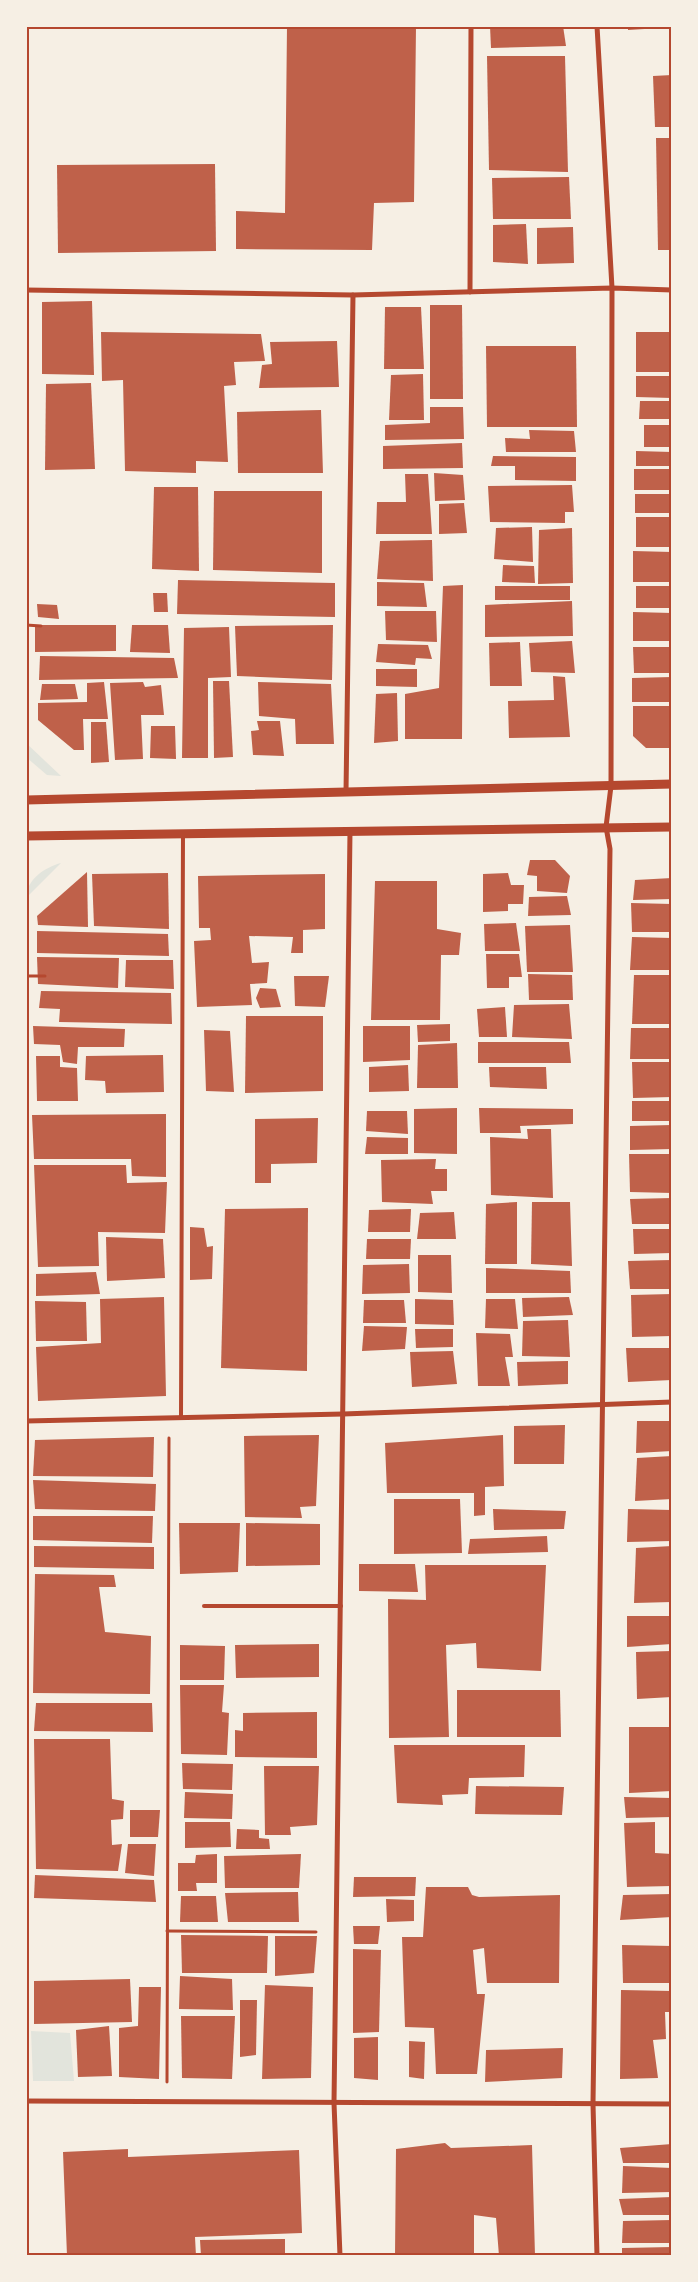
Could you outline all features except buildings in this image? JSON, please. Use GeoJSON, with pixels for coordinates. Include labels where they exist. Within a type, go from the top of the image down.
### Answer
{"type":"FeatureCollection","features":[{"type":"Feature","properties":{"kind":"street"},"geometry":{"type":"LineString","coordinates":[[470,292],[471,26]]}},
{"type":"Feature","properties":{"kind":"street"},"geometry":{"type":"LineString","coordinates":[[597,26],[612,288],[611,786],[606,828],[610,849],[594,2104],[597,2256]]}},
{"type":"Feature","properties":{"kind":"street"},"geometry":{"type":"LineString","coordinates":[[26,290],[353,295],[612,288],[672,290]]}},
{"type":"Feature","properties":{"kind":"street"},"geometry":{"type":"LineString","coordinates":[[346,792],[353,295]]}},
{"type":"Feature","properties":{"kind":"street"},"geometry":{"type":"LineString","coordinates":[[26,800],[672,784]]}},
{"type":"Feature","properties":{"kind":"street"},"geometry":{"type":"LineString","coordinates":[[26,836],[672,826]]}},
{"type":"Feature","properties":{"kind":"street"},"geometry":{"type":"LineString","coordinates":[[340,2256],[334,2103],[350,831]]}},
{"type":"Feature","properties":{"kind":"street"},"geometry":{"type":"LineString","coordinates":[[26,1421],[343,1414],[672,1402]]}},
{"type":"Feature","properties":{"kind":"street"},"geometry":{"type":"LineString","coordinates":[[26,2101],[672,2104]]}},
{"type":"Feature","properties":{"kind":"lane"},"geometry":{"type":"LineString","coordinates":[[181,1418],[182,834]]}},
{"type":"Feature","properties":{"kind":"lane"},"geometry":{"type":"LineString","coordinates":[[204,1606],[341,1606]]}},
{"type":"Feature","properties":{"kind":"path"},"geometry":{"type":"LineString","coordinates":[[26,626],[42,626]]}},
{"type":"Feature","properties":{"kind":"path"},"geometry":{"type":"LineString","coordinates":[[26,976],[45,976]]}},
{"type":"Feature","properties":{"kind":"path"},"geometry":{"type":"LineString","coordinates":[[167,2102],[169,1418]]}},
{"type":"Feature","properties":{"kind":"path"},"geometry":{"type":"LineString","coordinates":[[167,1931],[336,1932]]}},
{"type":"Feature","properties":{"kind":"shaded area"},"geometry":{"type":"Polygon","coordinates":[[[26,743],[61,776],[47,775],[26,757],[26,743]]]}},
{"type":"Feature","properties":{"kind":"shaded area"},"geometry":{"type":"Polygon","coordinates":[[[61,863],[26,898],[29,886],[38,875],[61,863]]]}},
{"type":"Feature","properties":{"kind":"shaded area"},"geometry":{"type":"Polygon","coordinates":[[[31,2031],[70,2033],[74,2081],[33,2081],[31,2031]]]}}]}
